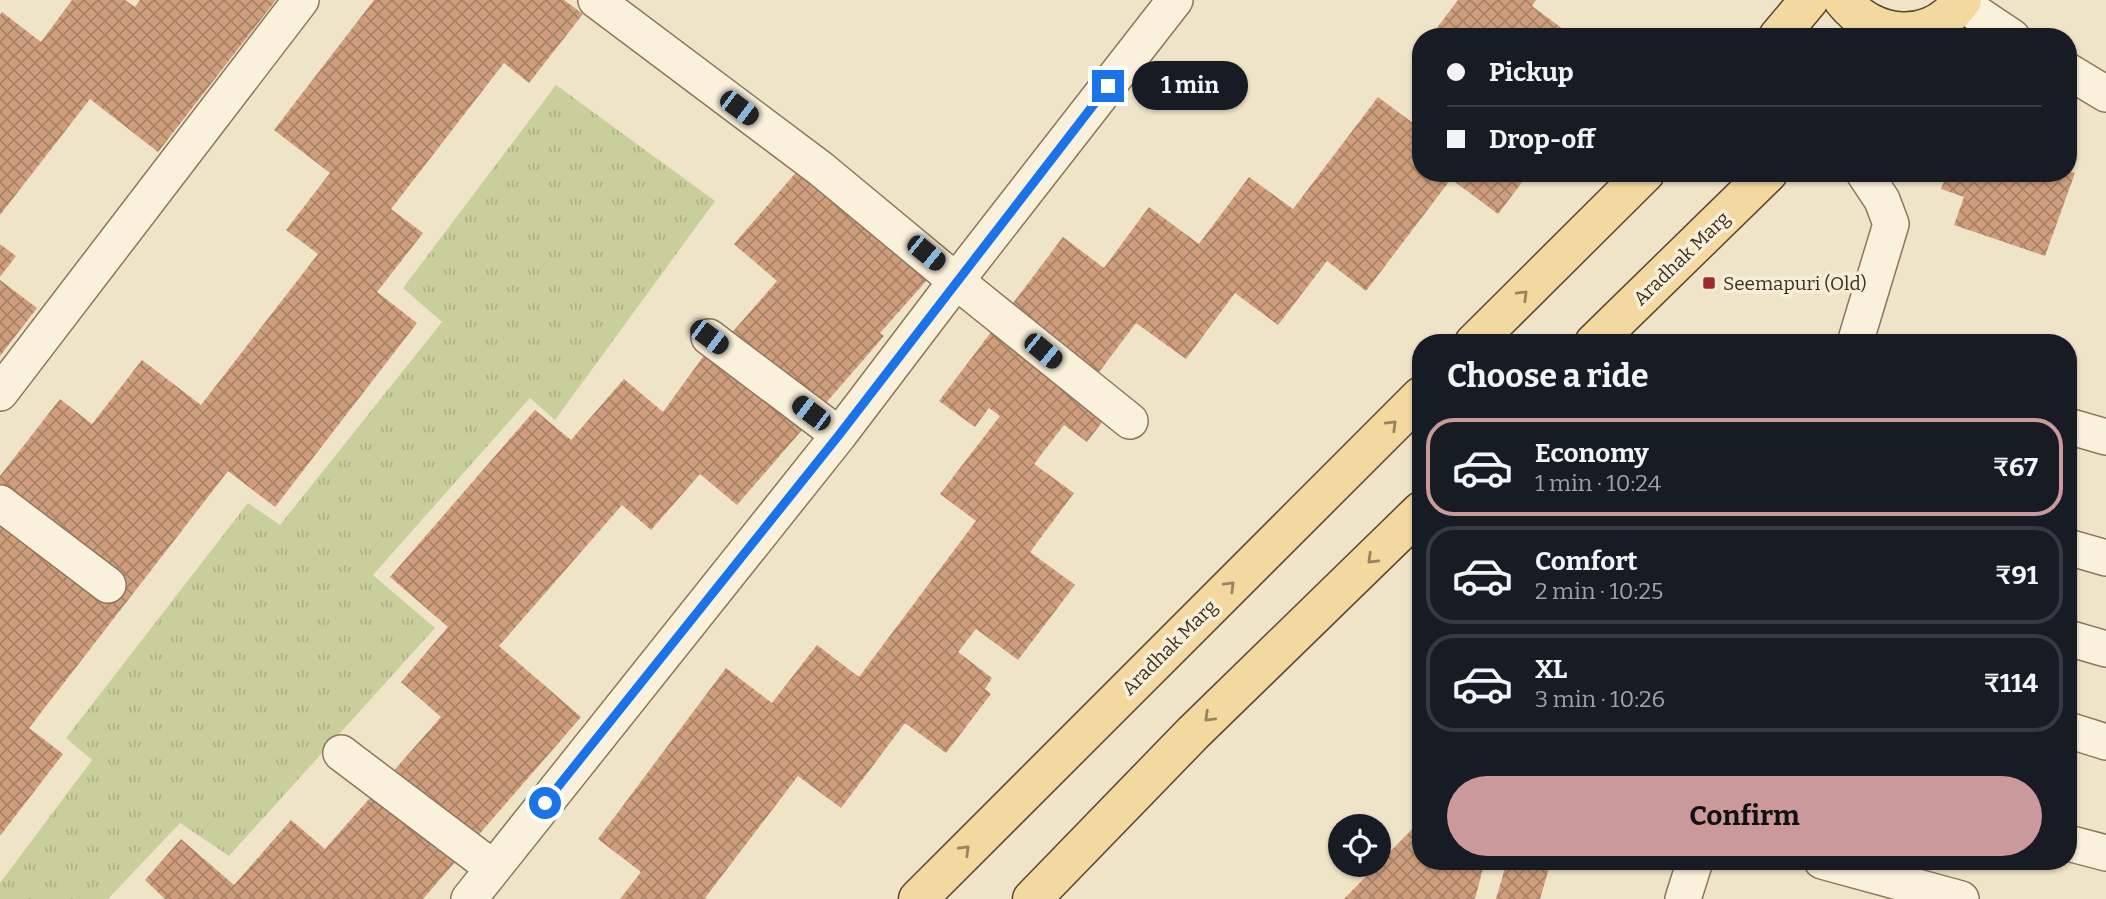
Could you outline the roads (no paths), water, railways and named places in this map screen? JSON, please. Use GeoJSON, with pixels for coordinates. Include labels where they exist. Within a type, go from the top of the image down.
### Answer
{"type":"FeatureCollection","features":[{"type":"Feature","properties":{"kind":"main road"},"geometry":{"type":"LineString","coordinates":[[1786,28],[1810,0]]}},
{"type":"Feature","properties":{"kind":"main road"},"geometry":{"type":"LineString","coordinates":[[1843,0],[1861,19],[1879,28]]}},
{"type":"Feature","properties":{"kind":"main road"},"geometry":{"type":"LineString","coordinates":[[1926,28],[1940,22],[1967,3]]}},
{"type":"Feature","properties":{"kind":"main road"},"geometry":{"type":"LineString","coordinates":[[1483,334],[1636,182]]}},
{"type":"Feature","properties":{"kind":"main road","name":"Aradhak Marg"},"geometry":{"type":"LineString","coordinates":[[1603,334],[1760,182]]}},
{"type":"Feature","properties":{"kind":"main road","name":"Aradhak Marg"},"geometry":{"type":"LineString","coordinates":[[918,899],[1412,405]]}},
{"type":"Feature","properties":{"kind":"main road"},"geometry":{"type":"LineString","coordinates":[[1032,899],[1193,733],[1412,520]]}},
{"type":"Feature","properties":{"kind":"street"},"geometry":{"type":"LineString","coordinates":[[596,0],[821,169],[1130,421]]}},
{"type":"Feature","properties":{"kind":"street"},"geometry":{"type":"LineString","coordinates":[[469,899],[839,435],[1175,0]]}},
{"type":"Feature","properties":{"kind":"street"},"geometry":{"type":"LineString","coordinates":[[1967,3],[2000,28]]}},
{"type":"Feature","properties":{"kind":"street"},"geometry":{"type":"LineString","coordinates":[[0,393],[287,5]]}},
{"type":"Feature","properties":{"kind":"street"},"geometry":{"type":"LineString","coordinates":[[2077,76],[2106,94]]}},
{"type":"Feature","properties":{"kind":"street"},"geometry":{"type":"LineString","coordinates":[[1858,334],[1891,224],[1882,200],[1870,182]]}},
{"type":"Feature","properties":{"kind":"street"},"geometry":{"type":"LineString","coordinates":[[709,337],[839,435]]}},
{"type":"Feature","properties":{"kind":"street"},"geometry":{"type":"LineString","coordinates":[[2077,429],[2106,437]]}},
{"type":"Feature","properties":{"kind":"street"},"geometry":{"type":"LineString","coordinates":[[0,503],[108,585]]}},
{"type":"Feature","properties":{"kind":"street"},"geometry":{"type":"LineString","coordinates":[[2077,550],[2106,558]]}},
{"type":"Feature","properties":{"kind":"street"},"geometry":{"type":"LineString","coordinates":[[2077,641],[2106,649]]}},
{"type":"Feature","properties":{"kind":"street"},"geometry":{"type":"LineString","coordinates":[[2077,733],[2106,742]]}},
{"type":"Feature","properties":{"kind":"street"},"geometry":{"type":"LineString","coordinates":[[341,753],[493,868]]}},
{"type":"Feature","properties":{"kind":"street"},"geometry":{"type":"LineString","coordinates":[[2077,845],[2106,853]]}},
{"type":"Feature","properties":{"kind":"street"},"geometry":{"type":"LineString","coordinates":[[1683,899],[1692,870]]}},
{"type":"Feature","properties":{"kind":"street"},"geometry":{"type":"LineString","coordinates":[[1855,870],[1961,899]]}},
{"type":"Feature","properties":{"kind":"place","name":"Seemapuri (Old)"},"geometry":{"type":"Point","coordinates":[1709,283]}}]}
